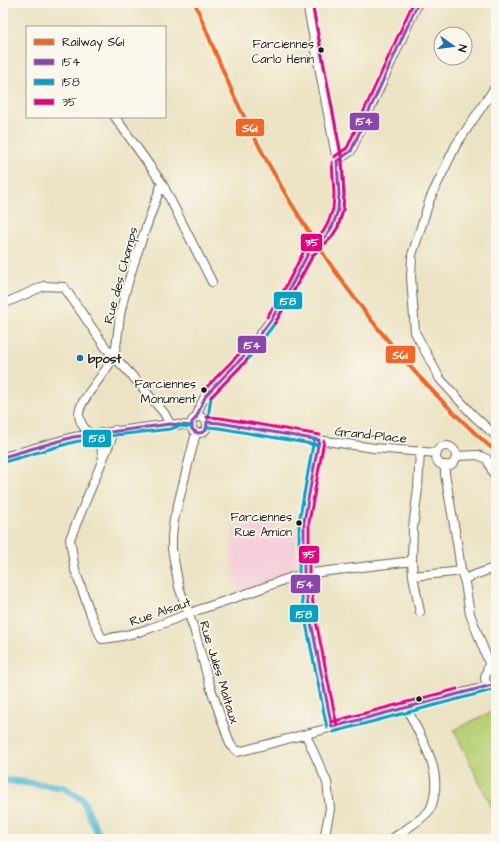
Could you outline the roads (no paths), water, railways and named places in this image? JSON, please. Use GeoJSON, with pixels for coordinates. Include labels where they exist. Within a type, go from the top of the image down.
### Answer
{"type":"FeatureCollection","features":[{"type":"Feature","properties":{"kind":"street"},"geometry":{"type":"LineString","coordinates":[[307,3],[337,161],[351,151],[418,3]]}},
{"type":"Feature","properties":{"kind":"street"},"geometry":{"type":"LineString","coordinates":[[496,86],[456,145],[430,199],[412,255],[411,277],[415,332],[440,379],[473,415],[496,436]]}},
{"type":"Feature","properties":{"kind":"street"},"geometry":{"type":"LineString","coordinates":[[116,118],[162,183],[212,282]]}},
{"type":"Feature","properties":{"kind":"street","name":"Rue Jules Maltaux"},"geometry":{"type":"LineString","coordinates":[[306,735],[238,752],[230,744],[179,587],[172,549],[172,536],[174,520],[198,423],[201,404],[206,395],[243,357],[260,335],[289,290],[309,252],[327,235],[333,225],[338,210],[339,194],[337,161]]}},
{"type":"Feature","properties":{"kind":"street","name":"Rue des Champs"},"geometry":{"type":"LineString","coordinates":[[89,435],[81,422],[79,413],[81,404],[108,367],[114,356],[120,311],[136,252],[162,183]]}},
{"type":"Feature","properties":{"kind":"street"},"geometry":{"type":"LineString","coordinates":[[3,304],[44,286],[64,287],[106,348],[164,413],[170,424]]}},
{"type":"Feature","properties":{"kind":"street","name":"Grand-Place"},"geometry":{"type":"LineString","coordinates":[[3,457],[73,437],[115,430],[170,424],[198,423],[220,423],[374,448],[437,453]]}},
{"type":"Feature","properties":{"kind":"street","name":"Rue Alsaut"},"geometry":{"type":"LineString","coordinates":[[115,430],[70,539],[75,570],[91,615],[102,638],[118,637],[148,630],[288,578],[304,574],[412,561]]}},
{"type":"Feature","properties":{"kind":"street"},"geometry":{"type":"LineString","coordinates":[[89,435],[95,439],[101,448],[103,459]]}},
{"type":"Feature","properties":{"kind":"street"},"geometry":{"type":"LineString","coordinates":[[319,440],[304,522],[304,574],[309,612],[332,727]]}},
{"type":"Feature","properties":{"kind":"street"},"geometry":{"type":"LineString","coordinates":[[447,446],[454,450],[456,456],[453,463],[445,465],[438,461],[437,453],[441,448],[447,446]]}},
{"type":"Feature","properties":{"kind":"street"},"geometry":{"type":"LineString","coordinates":[[420,451],[418,488],[413,528],[412,561],[413,576],[420,612]]}},
{"type":"Feature","properties":{"kind":"street"},"geometry":{"type":"LineString","coordinates":[[456,456],[478,455],[487,459],[496,480]]}},
{"type":"Feature","properties":{"kind":"street"},"geometry":{"type":"LineString","coordinates":[[445,465],[445,474],[457,542],[460,570],[464,579],[470,614],[493,665],[485,678],[487,687]]}},
{"type":"Feature","properties":{"kind":"street"},"geometry":{"type":"LineString","coordinates":[[464,579],[494,568],[496,577]]}},
{"type":"Feature","properties":{"kind":"street"},"geometry":{"type":"LineString","coordinates":[[413,576],[454,572],[460,570]]}},
{"type":"Feature","properties":{"kind":"street"},"geometry":{"type":"LineString","coordinates":[[324,839],[330,809],[327,782],[306,735],[496,684]]}},
{"type":"Feature","properties":{"kind":"street"},"geometry":{"type":"LineString","coordinates":[[392,839],[419,820],[429,810],[433,805],[436,789],[436,776],[431,760],[407,708]]}},
{"type":"Feature","properties":{"kind":"waterway"},"geometry":{"type":"LineString","coordinates":[[3,780],[63,787],[82,799],[101,839]]}},
{"type":"Feature","properties":{"kind":"rail line","name":"S61"},"geometry":{"type":"LineString","coordinates":[[195,3],[235,98],[286,196],[316,243],[381,333],[456,415],[496,452]]}},
{"type":"Feature","properties":{"kind":"place","name":"Farciennes Carlo Henin"},"geometry":{"type":"Point","coordinates":[321,50]}},
{"type":"Feature","properties":{"kind":"place","name":"bpost"},"geometry":{"type":"Point","coordinates":[80,358]}},
{"type":"Feature","properties":{"kind":"place","name":"Farciennes Monument"},"geometry":{"type":"Point","coordinates":[204,390]}},
{"type":"Feature","properties":{"kind":"place","name":"Farciennes Rue Amion"},"geometry":{"type":"Point","coordinates":[299,523]}}]}
